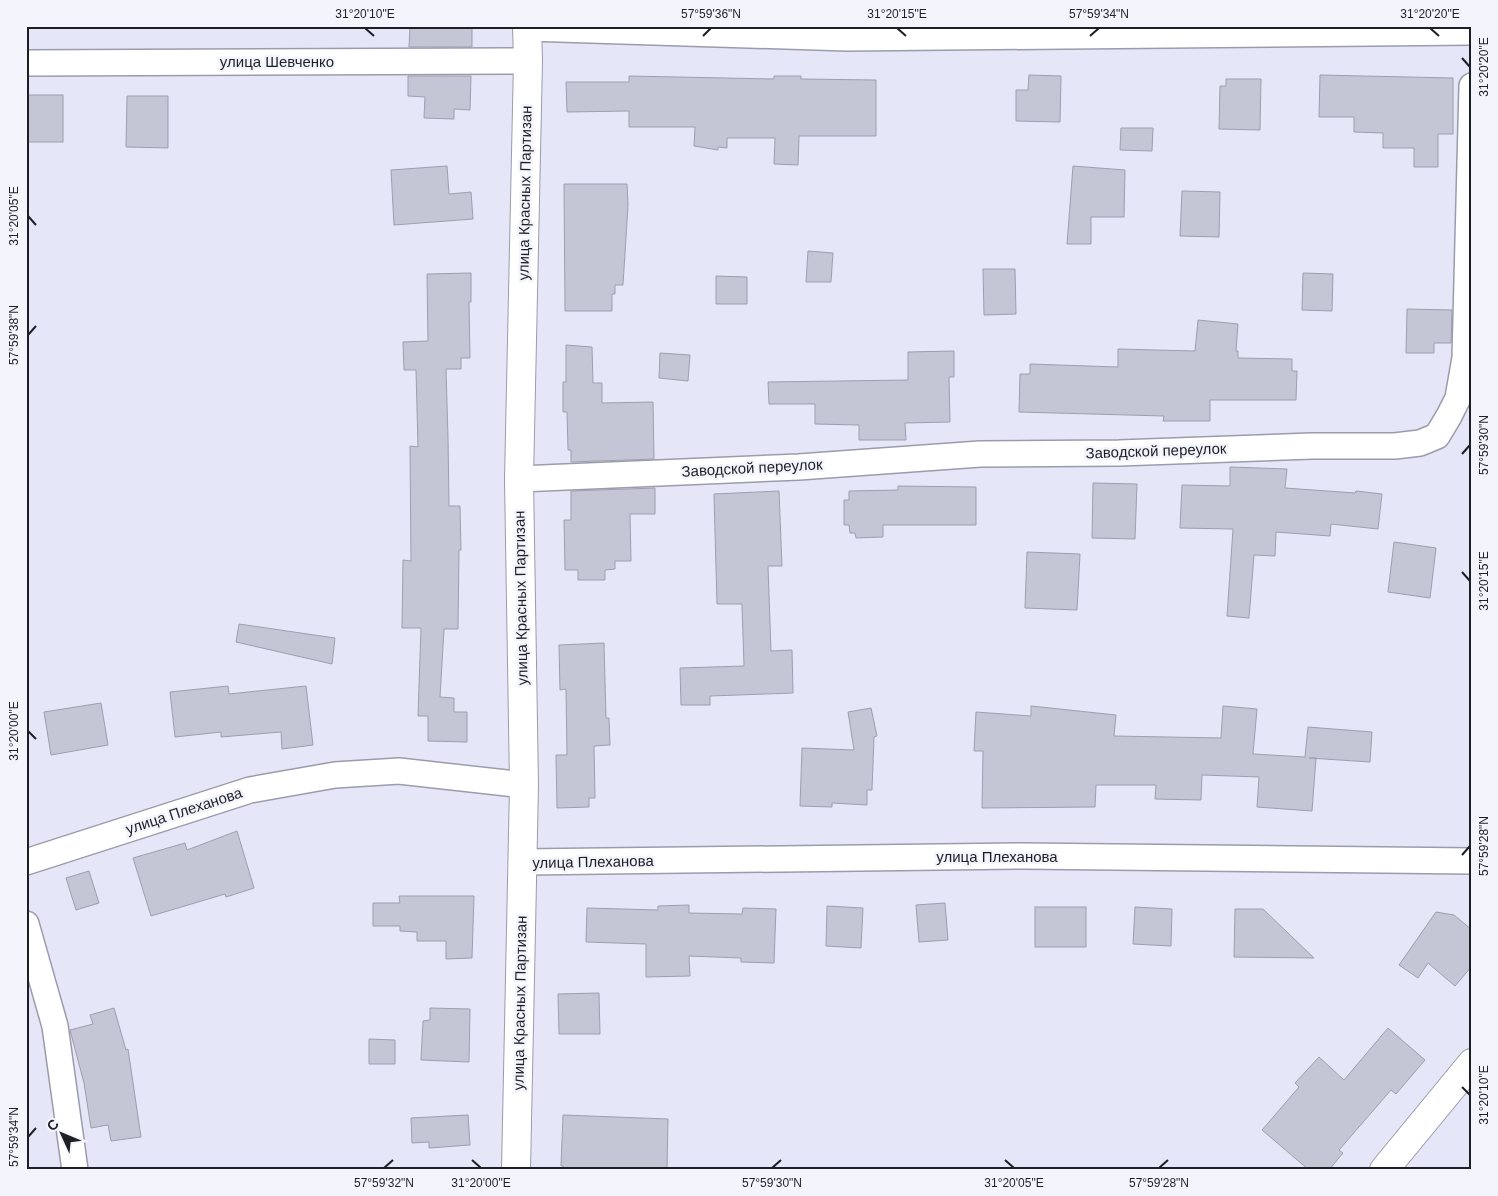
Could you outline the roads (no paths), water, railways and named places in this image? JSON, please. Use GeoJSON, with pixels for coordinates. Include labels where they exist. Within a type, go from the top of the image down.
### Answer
{"type":"FeatureCollection","features":[{"type":"Feature","properties":{"kind":"street"},"geometry":{"type":"LineString","coordinates":[[527,27],[847,32],[1472,32]]}},
{"type":"Feature","properties":{"kind":"street","name":"улица Красных Партизан"},"geometry":{"type":"LineString","coordinates":[[516,1170],[524,786],[519,478],[528,61],[527,27]]}},
{"type":"Feature","properties":{"kind":"street","name":"улица Шевченко"},"geometry":{"type":"LineString","coordinates":[[26,63],[528,61]]}},
{"type":"Feature","properties":{"kind":"street","name":"Заводской переулок"},"geometry":{"type":"LineString","coordinates":[[519,478],[798,467],[980,454],[1119,453],[1303,446],[1395,446],[1420,443],[1437,436],[1449,416],[1458,398],[1465,358],[1472,86]]}},
{"type":"Feature","properties":{"kind":"street","name":"улица Плеханова"},"geometry":{"type":"LineString","coordinates":[[26,862],[250,790],[335,775],[399,772],[524,786]]}},
{"type":"Feature","properties":{"kind":"street","name":"улица Плеханова"},"geometry":{"type":"LineString","coordinates":[[523,862],[1023,856],[1472,861]]}},
{"type":"Feature","properties":{"kind":"street"},"geometry":{"type":"LineString","coordinates":[[26,924],[55,1026],[75,1170]]}},
{"type":"Feature","properties":{"kind":"street"},"geometry":{"type":"LineString","coordinates":[[1384,1170],[1472,1063]]}}]}
